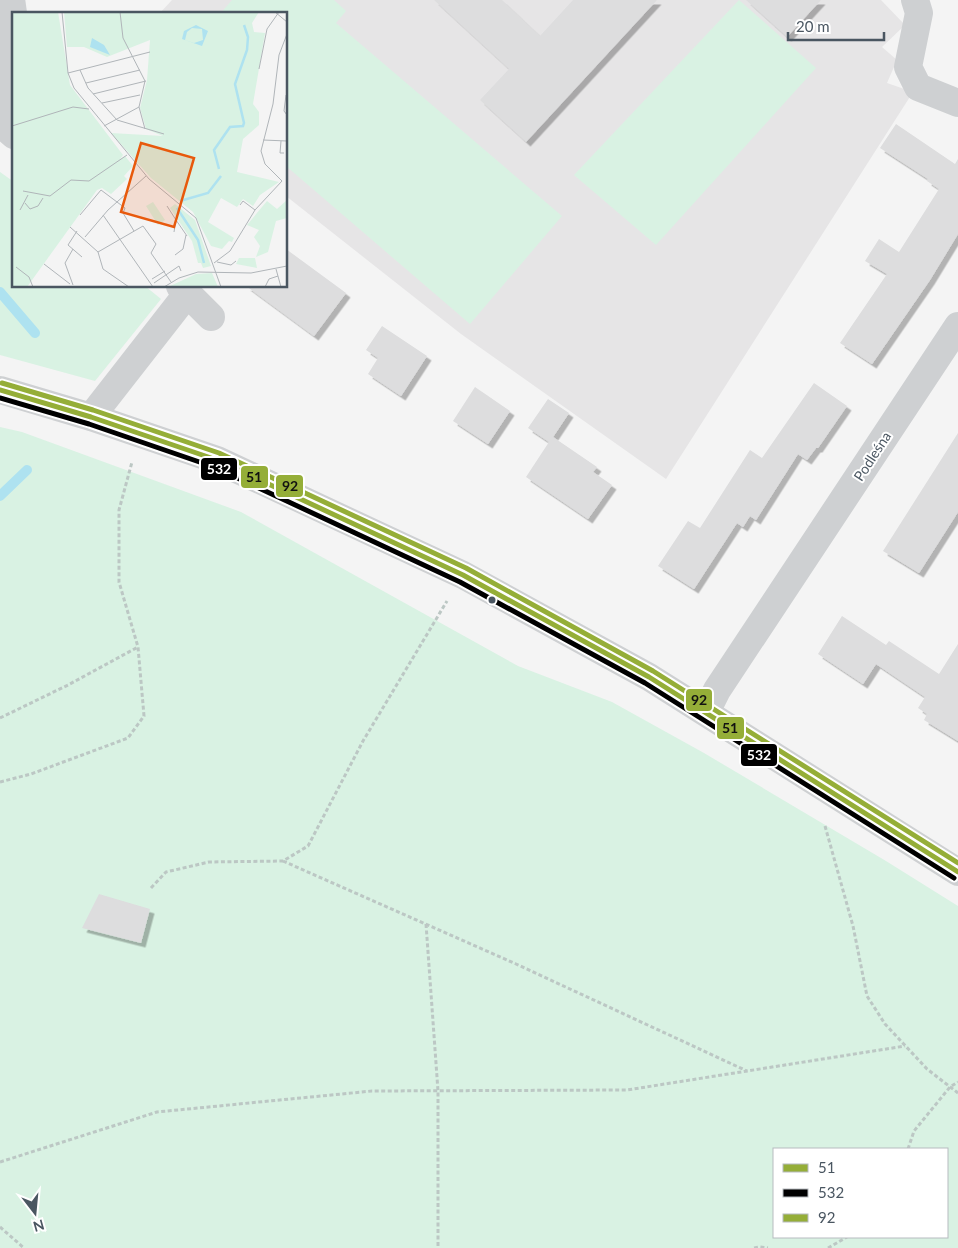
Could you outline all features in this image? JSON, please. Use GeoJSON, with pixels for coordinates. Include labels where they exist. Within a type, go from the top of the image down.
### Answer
{"type":"FeatureCollection","features":[{"type":"Feature","properties":{"kind":"street"},"geometry":{"type":"LineString","coordinates":[[915,0],[919,12],[908,67],[918,86],[958,103]]}},
{"type":"Feature","properties":{"kind":"street"},"geometry":{"type":"LineString","coordinates":[[0,108],[12,44]]}},
{"type":"Feature","properties":{"kind":"street"},"geometry":{"type":"LineString","coordinates":[[0,124],[12,133]]}},
{"type":"Feature","properties":{"kind":"street"},"geometry":{"type":"LineString","coordinates":[[91,417],[184,290],[211,316]]}},
{"type":"Feature","properties":{"kind":"street","name":"Podleśna"},"geometry":{"type":"LineString","coordinates":[[706,712],[717,690],[958,326]]}},
{"type":"Feature","properties":{"kind":"street"},"geometry":{"type":"LineString","coordinates":[[0,390],[91,417],[217,460],[463,575],[649,677],[958,872]]}},
{"type":"Feature","properties":{"kind":"path"},"geometry":{"type":"LineString","coordinates":[[0,782],[31,774],[128,738],[144,716],[138,647],[119,582],[119,510],[134,458]]}},
{"type":"Feature","properties":{"kind":"path"},"geometry":{"type":"LineString","coordinates":[[283,861],[308,846],[363,741],[463,575]]}},
{"type":"Feature","properties":{"kind":"path"},"geometry":{"type":"LineString","coordinates":[[0,718],[68,685],[138,647]]}},
{"type":"Feature","properties":{"kind":"path"},"geometry":{"type":"LineString","coordinates":[[824,822],[853,926],[867,996],[885,1024],[905,1046],[927,1069],[958,1093]]}},
{"type":"Feature","properties":{"kind":"path"},"geometry":{"type":"LineString","coordinates":[[150,888],[166,872],[209,862],[283,861],[516,964],[748,1071]]}},
{"type":"Feature","properties":{"kind":"path"},"geometry":{"type":"LineString","coordinates":[[426,924],[438,1091],[438,1248]]}},
{"type":"Feature","properties":{"kind":"path"},"geometry":{"type":"LineString","coordinates":[[0,1162],[157,1112],[372,1091],[628,1090],[905,1046]]}},
{"type":"Feature","properties":{"kind":"path"},"geometry":{"type":"LineString","coordinates":[[908,1148],[914,1131],[950,1087],[958,1082]]}},
{"type":"Feature","properties":{"kind":"path"},"geometry":{"type":"LineString","coordinates":[[0,1227],[24,1248]]}},
{"type":"Feature","properties":{"kind":"path"},"geometry":{"type":"LineString","coordinates":[[828,1248],[845,1238]]}},
{"type":"Feature","properties":{"kind":"path"},"geometry":{"type":"LineString","coordinates":[[754,1248],[768,1248]]}},
{"type":"Feature","properties":{"kind":"shaded area"},"geometry":{"type":"Polygon","coordinates":[[[172,0],[881,0],[905,25],[882,47],[897,60],[887,83],[913,92],[666,479],[461,334],[288,198],[288,12],[161,12],[172,0]]]}},
{"type":"Feature","properties":{"kind":"green space"},"geometry":{"type":"Polygon","coordinates":[[[232,0],[334,0],[346,11],[336,23],[562,216],[470,324],[288,168],[288,12],[222,12],[232,0]]]}},
{"type":"Feature","properties":{"kind":"green space"},"geometry":{"type":"Polygon","coordinates":[[[739,0],[816,68],[656,245],[574,175],[739,0]]]}},
{"type":"Feature","properties":{"kind":"green space"},"geometry":{"type":"Polygon","coordinates":[[[0,172],[12,181],[12,288],[147,288],[161,299],[95,381],[0,355],[0,172]]]}},
{"type":"Feature","properties":{"kind":"green space"},"geometry":{"type":"Polygon","coordinates":[[[0,427],[22,432],[241,512],[518,666],[612,702],[704,753],[958,906],[958,1248],[0,1248],[0,427]]]}},
{"type":"Feature","properties":{"kind":"building"},"geometry":{"type":"Polygon","coordinates":[[[434,0],[502,0],[540,36],[573,0],[657,0],[526,142],[480,100],[509,69],[434,0]]]}},
{"type":"Feature","properties":{"kind":"building"},"geometry":{"type":"Polygon","coordinates":[[[746,0],[821,0],[787,37],[746,0]]]}},
{"type":"Feature","properties":{"kind":"building"},"geometry":{"type":"Polygon","coordinates":[[[896,124],[955,164],[958,159],[958,234],[930,280],[872,364],[840,343],[887,274],[865,261],[879,239],[899,252],[939,189],[927,181],[928,179],[880,148],[896,124]]]}},
{"type":"Feature","properties":{"kind":"building"},"geometry":{"type":"Polygon","coordinates":[[[288,250],[346,293],[314,336],[249,288],[288,288],[288,250]]]}},
{"type":"Feature","properties":{"kind":"building"},"geometry":{"type":"Polygon","coordinates":[[[382,326],[427,356],[401,396],[368,374],[378,358],[366,350],[382,326]]]}},
{"type":"Feature","properties":{"kind":"building"},"geometry":{"type":"Polygon","coordinates":[[[814,383],[847,406],[818,448],[807,460],[798,454],[756,520],[750,516],[743,527],[737,523],[694,589],[658,566],[688,521],[700,528],[750,450],[762,458],[814,383]]]}},
{"type":"Feature","properties":{"kind":"building"},"geometry":{"type":"Polygon","coordinates":[[[475,387],[510,411],[488,444],[453,421],[475,387]]]}},
{"type":"Feature","properties":{"kind":"building"},"geometry":{"type":"Polygon","coordinates":[[[548,399],[569,413],[553,437],[597,467],[593,472],[612,485],[588,519],[526,477],[549,442],[528,428],[548,399]]]}},
{"type":"Feature","properties":{"kind":"building"},"geometry":{"type":"Polygon","coordinates":[[[958,433],[958,512],[919,573],[883,551],[958,433]]]}},
{"type":"Feature","properties":{"kind":"building"},"geometry":{"type":"Polygon","coordinates":[[[842,616],[886,645],[889,641],[939,674],[958,644],[958,741],[924,720],[927,714],[918,708],[925,697],[876,664],[863,684],[818,654],[842,616]]]}},
{"type":"Feature","properties":{"kind":"building"},"geometry":{"type":"Polygon","coordinates":[[[99,894],[150,909],[141,943],[82,928],[99,894]]]}},
{"type":"Feature","properties":{"kind":"waterway"},"geometry":{"type":"LineString","coordinates":[[0,292],[35,333]]}},
{"type":"Feature","properties":{"kind":"waterway"},"geometry":{"type":"LineString","coordinates":[[0,496],[27,470]]}},
{"type":"Feature","properties":{"kind":"transit line","name":"92"},"geometry":{"type":"LineString","coordinates":[[2,383],[93,410],[219,453],[466,568],[653,671],[958,863]]}},
{"type":"Feature","properties":{"kind":"transit line","name":"51"},"geometry":{"type":"LineString","coordinates":[[0,390],[91,417],[217,460],[463,575],[649,677],[958,872]]}},
{"type":"Feature","properties":{"kind":"transit line","name":"532"},"geometry":{"type":"LineString","coordinates":[[0,398],[89,424],[214,467],[460,582],[645,683],[954,878]]}}]}
